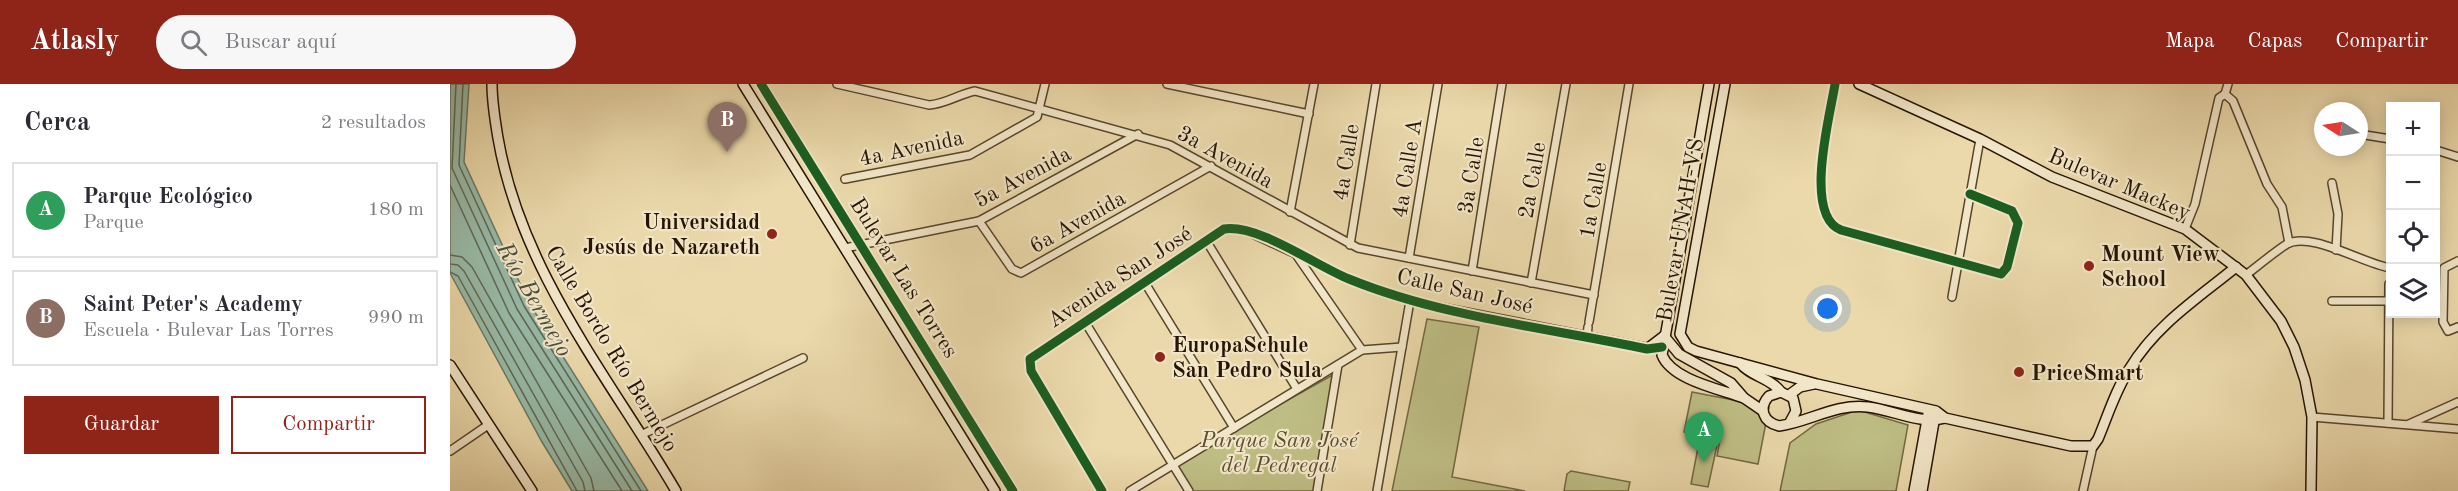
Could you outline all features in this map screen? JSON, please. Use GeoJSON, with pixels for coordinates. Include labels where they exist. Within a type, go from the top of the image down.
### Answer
{"type":"FeatureCollection","features":[{"type":"Feature","properties":{"kind":"main road","name":"Calle Bordo Río Bermejo"},"geometry":{"type":"LineString","coordinates":[[492,84],[492,100],[505,179],[527,241],[553,294],[643,434],[676,491]]}},
{"type":"Feature","properties":{"kind":"main road","name":"Bulevar Las Torres"},"geometry":{"type":"LineString","coordinates":[[743,84],[995,491]]}},
{"type":"Feature","properties":{"kind":"main road","name":"Bulevar Las Torres"},"geometry":{"type":"LineString","coordinates":[[761,84],[863,245],[1013,491]]}},
{"type":"Feature","properties":{"kind":"main road","name":"Bulevar UNAH-VS"},"geometry":{"type":"LineString","coordinates":[[1709,84],[1663,342],[1679,354],[1731,383],[1744,398],[1763,411]]}},
{"type":"Feature","properties":{"kind":"main road","name":"Bulevar UNAH-VS"},"geometry":{"type":"LineString","coordinates":[[1725,84],[1680,334],[1688,347],[1817,384],[1933,410]]}},
{"type":"Feature","properties":{"kind":"main road","name":"Bulevar Mackey"},"geometry":{"type":"LineString","coordinates":[[1859,84],[1980,139],[2074,187],[2185,229],[2246,275],[2269,304],[2290,339],[2305,381],[2312,417],[2311,491]]}},
{"type":"Feature","properties":{"kind":"main road"},"geometry":{"type":"LineString","coordinates":[[1817,384],[1800,387],[1785,394],[1769,396],[1763,411],[1772,424],[1782,426],[1849,406],[1889,410],[1931,420],[1945,418],[2071,446],[2093,446],[2121,383],[2139,354],[2166,323],[2236,267]]}},
{"type":"Feature","properties":{"kind":"main road"},"geometry":{"type":"LineString","coordinates":[[1647,349],[1663,342],[1665,363],[1675,372],[1744,398]]}},
{"type":"Feature","properties":{"kind":"main road"},"geometry":{"type":"LineString","coordinates":[[1739,362],[1746,370],[1767,378],[1795,402],[1796,411],[1790,422]]}},
{"type":"Feature","properties":{"kind":"main road"},"geometry":{"type":"LineString","coordinates":[[450,365],[532,491]]}},
{"type":"Feature","properties":{"kind":"main road"},"geometry":{"type":"LineString","coordinates":[[1914,491],[1933,410],[1945,418]]}},
{"type":"Feature","properties":{"kind":"main road"},"geometry":{"type":"LineString","coordinates":[[1922,491],[1931,420]]}},
{"type":"Feature","properties":{"kind":"street","name":"3a Avenida"},"geometry":{"type":"LineString","coordinates":[[837,84],[929,105],[944,104],[975,91],[1138,134],[1170,145],[1211,166],[1350,245],[1594,295]]}},
{"type":"Feature","properties":{"kind":"street"},"geometry":{"type":"LineString","coordinates":[[1040,108],[1045,84]]}},
{"type":"Feature","properties":{"kind":"street"},"geometry":{"type":"LineString","coordinates":[[1167,84],[1309,114]]}},
{"type":"Feature","properties":{"kind":"street"},"geometry":{"type":"LineString","coordinates":[[1290,212],[1314,84]]}},
{"type":"Feature","properties":{"kind":"street","name":"4a Calle"},"geometry":{"type":"LineString","coordinates":[[1350,245],[1376,84]]}},
{"type":"Feature","properties":{"kind":"street","name":"4a Calle A"},"geometry":{"type":"LineString","coordinates":[[1409,258],[1438,84]]}},
{"type":"Feature","properties":{"kind":"street","name":"3a Calle"},"geometry":{"type":"LineString","coordinates":[[1472,271],[1502,84]]}},
{"type":"Feature","properties":{"kind":"street","name":"2a Calle"},"geometry":{"type":"LineString","coordinates":[[1531,283],[1566,84]]}},
{"type":"Feature","properties":{"kind":"street","name":"1a Calle"},"geometry":{"type":"LineString","coordinates":[[1587,336],[1629,84]]}},
{"type":"Feature","properties":{"kind":"street"},"geometry":{"type":"LineString","coordinates":[[1835,84],[1820,173],[1827,221],[1841,230],[2001,274],[2005,272],[2018,223],[2012,211],[1970,194]]}},
{"type":"Feature","properties":{"kind":"street"},"geometry":{"type":"LineString","coordinates":[[2185,229],[2195,204],[2219,98],[2225,94],[2228,84]]}},
{"type":"Feature","properties":{"kind":"street"},"geometry":{"type":"LineString","coordinates":[[2225,94],[2233,101],[2267,184],[2282,207],[2289,243]]}},
{"type":"Feature","properties":{"kind":"street","name":"4a Avenida"},"geometry":{"type":"LineString","coordinates":[[845,179],[970,155],[1034,120],[1040,108]]}},
{"type":"Feature","properties":{"kind":"street","name":"5a Avenida"},"geometry":{"type":"LineString","coordinates":[[845,248],[979,221],[1138,134]]}},
{"type":"Feature","properties":{"kind":"street"},"geometry":{"type":"LineString","coordinates":[[2368,135],[2386,138]]}},
{"type":"Feature","properties":{"kind":"street"},"geometry":{"type":"LineString","coordinates":[[1952,297],[1980,139]]}},
{"type":"Feature","properties":{"kind":"street"},"geometry":{"type":"LineString","coordinates":[[2440,151],[2458,157]]}},
{"type":"Feature","properties":{"kind":"street","name":"6a Avenida"},"geometry":{"type":"LineString","coordinates":[[979,221],[1012,269],[1021,273],[1211,166]]}},
{"type":"Feature","properties":{"kind":"street"},"geometry":{"type":"LineString","coordinates":[[2332,183],[2338,214],[2336,250]]}},
{"type":"Feature","properties":{"kind":"street","name":"Avenida San José"},"geometry":{"type":"LineString","coordinates":[[1102,491],[1031,371],[1029,362],[1031,357],[1224,229],[1234,228]]}},
{"type":"Feature","properties":{"kind":"street","name":"Calle San José"},"geometry":{"type":"LineString","coordinates":[[1234,228],[1244,230],[1350,279],[1410,302],[1647,349]]}},
{"type":"Feature","properties":{"kind":"street"},"geometry":{"type":"LineString","coordinates":[[2246,275],[2289,243],[2314,240],[2371,264],[2386,266]]}},
{"type":"Feature","properties":{"kind":"street"},"geometry":{"type":"LineString","coordinates":[[1207,242],[1297,389]]}},
{"type":"Feature","properties":{"kind":"street"},"geometry":{"type":"LineString","coordinates":[[1295,254],[1362,350]]}},
{"type":"Feature","properties":{"kind":"street"},"geometry":{"type":"LineString","coordinates":[[2458,261],[2440,269],[2443,322],[2446,330],[2451,331],[2458,327]]}},
{"type":"Feature","properties":{"kind":"street"},"geometry":{"type":"LineString","coordinates":[[1145,283],[1234,428]]}},
{"type":"Feature","properties":{"kind":"street"},"geometry":{"type":"LineString","coordinates":[[2331,301],[2386,301]]}},
{"type":"Feature","properties":{"kind":"street"},"geometry":{"type":"LineString","coordinates":[[1377,491],[1410,302]]}},
{"type":"Feature","properties":{"kind":"street"},"geometry":{"type":"LineString","coordinates":[[2388,318],[2388,423]]}},
{"type":"Feature","properties":{"kind":"street"},"geometry":{"type":"LineString","coordinates":[[1085,322],[1189,491]]}},
{"type":"Feature","properties":{"kind":"street"},"geometry":{"type":"LineString","coordinates":[[1130,491],[1362,350],[1402,347]]}},
{"type":"Feature","properties":{"kind":"street"},"geometry":{"type":"LineString","coordinates":[[643,434],[803,358]]}},
{"type":"Feature","properties":{"kind":"street"},"geometry":{"type":"LineString","coordinates":[[1317,491],[1338,364]]}},
{"type":"Feature","properties":{"kind":"street"},"geometry":{"type":"LineString","coordinates":[[2406,425],[2458,402]]}},
{"type":"Feature","properties":{"kind":"street"},"geometry":{"type":"LineString","coordinates":[[2312,417],[2458,429]]}},
{"type":"Feature","properties":{"kind":"street"},"geometry":{"type":"LineString","coordinates":[[450,451],[488,425]]}},
{"type":"Feature","properties":{"kind":"street"},"geometry":{"type":"LineString","coordinates":[[2083,491],[2093,446]]}},
{"type":"Feature","properties":{"kind":"green space"},"geometry":{"type":"Polygon","coordinates":[[[1427,319],[1479,327],[1452,477],[1525,491],[1392,491],[1427,319]]]}},
{"type":"Feature","properties":{"kind":"green space","name":"Parque San José del Pedregal"},"geometry":{"type":"Polygon","coordinates":[[[1336,373],[1314,491],[1190,491],[1173,465],[1336,373]]]}},
{"type":"Feature","properties":{"kind":"green space"},"geometry":{"type":"Polygon","coordinates":[[[1692,392],[1769,407],[1758,464],[1717,456],[1720,439],[1684,432],[1692,392]]]}},
{"type":"Feature","properties":{"kind":"green space"},"geometry":{"type":"Polygon","coordinates":[[[1858,410],[1908,425],[1896,491],[1780,491],[1790,443],[1816,424],[1858,410]]]}},
{"type":"Feature","properties":{"kind":"green space"},"geometry":{"type":"Polygon","coordinates":[[[1700,437],[1718,441],[1708,487],[1691,484],[1700,437]]]}},
{"type":"Feature","properties":{"kind":"green space"},"geometry":{"type":"Polygon","coordinates":[[[1571,471],[1630,482],[1628,491],[1564,491],[1567,474],[1571,471]]]}},
{"type":"Feature","properties":{"kind":"water"},"geometry":{"type":"Polygon","coordinates":[[[450,84],[469,84],[464,162],[529,303],[648,491],[572,491],[542,442],[450,273],[450,84]]]}},
{"type":"Feature","properties":{"kind":"cycle path"},"geometry":{"type":"LineString","coordinates":[[761,84],[1013,491]]}},
{"type":"Feature","properties":{"kind":"cycle path"},"geometry":{"type":"LineString","coordinates":[[1835,84],[1825,140],[1821,186],[1823,205],[1830,221],[1841,230],[2001,274],[2007,267],[2018,223],[2012,211],[1970,194]]}},
{"type":"Feature","properties":{"kind":"cycle path"},"geometry":{"type":"LineString","coordinates":[[1102,491],[1031,371],[1030,359],[1224,229],[1238,229],[1270,239],[1349,279],[1421,303],[1647,349],[1662,347]]}},
{"type":"Feature","properties":{"kind":"place","name":"Saint Peter's Academy"},"geometry":{"type":"Point","coordinates":[727,152]}},
{"type":"Feature","properties":{"kind":"place","name":"Universidad Jesús de Nazareth"},"geometry":{"type":"Point","coordinates":[772,234]}},
{"type":"Feature","properties":{"kind":"place","name":"Mount View School"},"geometry":{"type":"Point","coordinates":[2089,266]}},
{"type":"Feature","properties":{"kind":"place","name":"EuropaSchule San Pedro Sula"},"geometry":{"type":"Point","coordinates":[1160,357]}},
{"type":"Feature","properties":{"kind":"place","name":"PriceSmart"},"geometry":{"type":"Point","coordinates":[2019,372]}},
{"type":"Feature","properties":{"kind":"place","name":"Parque Ecológico"},"geometry":{"type":"Point","coordinates":[1704,462]}},
{"type":"Feature","properties":{"kind":"water label","name":"Río Bermejo"},"geometry":{"type":"Point","coordinates":[535,299]}}]}
